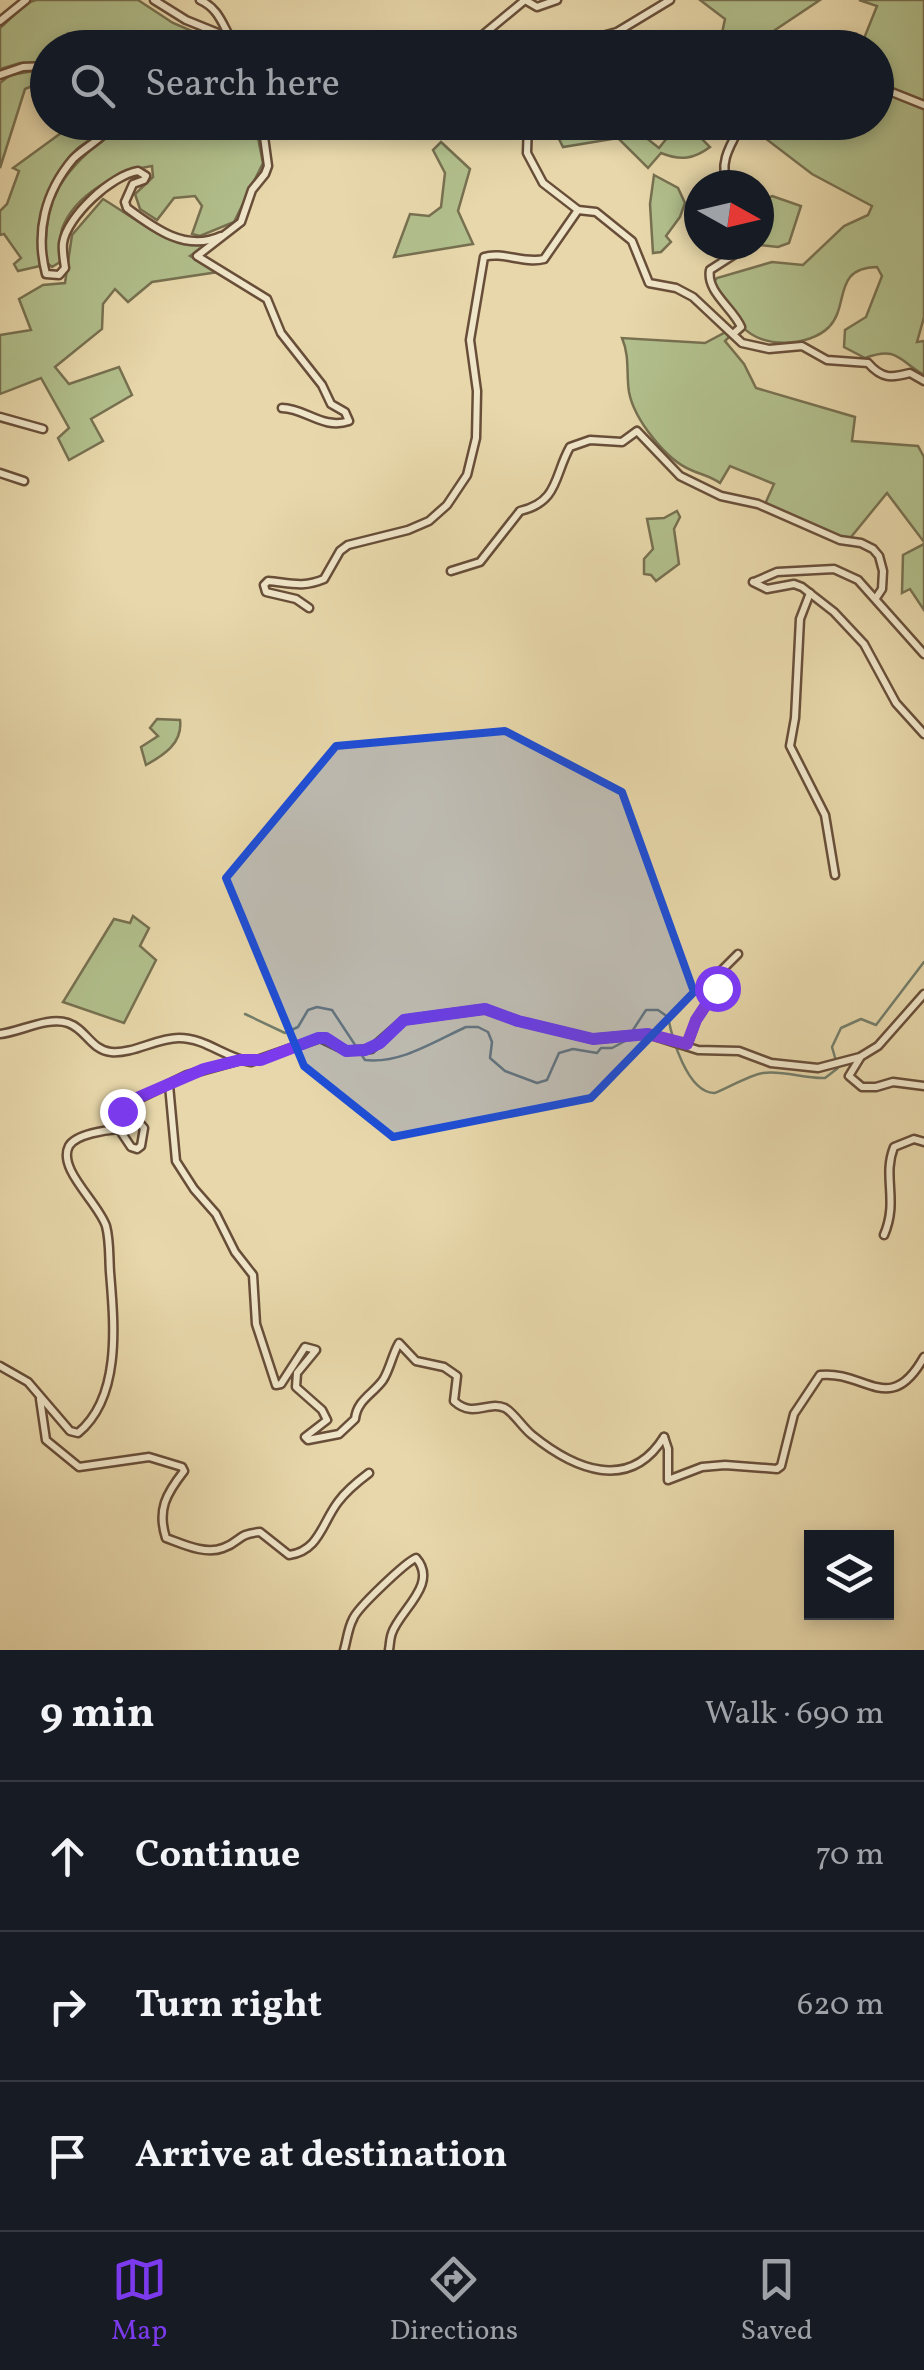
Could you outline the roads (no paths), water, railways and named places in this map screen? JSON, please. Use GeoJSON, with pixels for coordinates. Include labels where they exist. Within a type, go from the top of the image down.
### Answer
{"type":"FeatureCollection","features":[{"type":"Feature","properties":{"kind":"street"},"geometry":{"type":"LineString","coordinates":[[0,22],[26,0]]}},
{"type":"Feature","properties":{"kind":"street"},"geometry":{"type":"LineString","coordinates":[[154,0],[211,30]]}},
{"type":"Feature","properties":{"kind":"street"},"geometry":{"type":"LineString","coordinates":[[200,0],[214,6],[225,30]]}},
{"type":"Feature","properties":{"kind":"street"},"geometry":{"type":"LineString","coordinates":[[489,30],[525,0],[537,7],[556,0]]}},
{"type":"Feature","properties":{"kind":"street"},"geometry":{"type":"LineString","coordinates":[[620,30],[670,0]]}},
{"type":"Feature","properties":{"kind":"street"},"geometry":{"type":"LineString","coordinates":[[0,75],[30,67]]}},
{"type":"Feature","properties":{"kind":"street"},"geometry":{"type":"LineString","coordinates":[[894,94],[924,104]]}},
{"type":"Feature","properties":{"kind":"street"},"geometry":{"type":"LineString","coordinates":[[97,140],[72,161],[50,195],[42,220],[46,274],[60,275],[65,268],[63,241],[74,221],[106,186],[126,173],[138,171],[146,176],[133,184],[125,202],[127,208],[162,233],[194,242],[208,242],[221,236]]}},
{"type":"Feature","properties":{"kind":"street"},"geometry":{"type":"LineString","coordinates":[[264,140],[268,166],[252,190],[241,222],[197,256],[267,299],[281,332],[349,422],[326,424],[290,407],[282,408]]}},
{"type":"Feature","properties":{"kind":"street"},"geometry":{"type":"LineString","coordinates":[[528,140],[528,153],[543,183],[578,210],[596,212],[632,240],[649,283],[676,288],[693,297],[742,343],[769,349],[802,346],[828,360],[868,363],[877,373],[890,378],[910,373],[924,381]]}},
{"type":"Feature","properties":{"kind":"street"},"geometry":{"type":"LineString","coordinates":[[725,170],[734,140]]}},
{"type":"Feature","properties":{"kind":"street"},"geometry":{"type":"LineString","coordinates":[[309,608],[296,599],[266,592],[264,585],[274,581],[298,587],[324,579],[348,544],[430,521],[457,492],[467,475],[476,438],[477,391],[470,340],[484,257],[496,254],[544,259],[578,210]]}},
{"type":"Feature","properties":{"kind":"street"},"geometry":{"type":"LineString","coordinates":[[726,260],[710,270],[709,276],[727,311],[740,321],[741,326],[733,334]]}},
{"type":"Feature","properties":{"kind":"street"},"geometry":{"type":"LineString","coordinates":[[0,417],[43,429]]}},
{"type":"Feature","properties":{"kind":"street"},"geometry":{"type":"LineString","coordinates":[[451,572],[480,562],[520,511],[536,508],[554,490],[570,447],[590,440],[622,442],[637,431],[680,476],[721,496],[758,504],[872,550],[879,556],[883,571],[882,589],[876,598]]}},
{"type":"Feature","properties":{"kind":"street"},"geometry":{"type":"LineString","coordinates":[[0,473],[24,480]]}},
{"type":"Feature","properties":{"kind":"street"},"geometry":{"type":"LineString","coordinates":[[924,654],[858,580],[834,569],[778,572],[753,582],[766,588],[794,584],[834,612],[864,644],[896,703],[924,734]]}},
{"type":"Feature","properties":{"kind":"street"},"geometry":{"type":"LineString","coordinates":[[810,593],[800,619],[790,746],[825,815],[836,875]]}},
{"type":"Feature","properties":{"kind":"street"},"geometry":{"type":"LineString","coordinates":[[687,1044],[696,1020],[717,988],[722,970],[738,954]]}},
{"type":"Feature","properties":{"kind":"street"},"geometry":{"type":"LineString","coordinates":[[0,1366],[28,1382],[66,1428],[78,1433],[88,1422],[104,1393],[111,1359],[114,1305],[107,1230],[95,1202],[70,1173],[69,1146],[78,1139],[119,1129],[131,1146],[138,1149],[144,1128],[124,1114],[124,1106],[187,1075],[240,1060],[261,1060],[320,1038],[346,1051],[365,1050],[380,1043],[404,1020],[480,1009],[593,1039],[635,1034],[673,1040],[698,1050],[740,1051],[772,1062],[818,1068],[860,1057],[878,1046],[924,994]]}},
{"type":"Feature","properties":{"kind":"street"},"geometry":{"type":"LineString","coordinates":[[0,1034],[67,1022],[107,1052],[180,1038],[204,1042],[240,1060]]}},
{"type":"Feature","properties":{"kind":"street"},"geometry":{"type":"LineString","coordinates":[[860,1057],[849,1076],[862,1086],[893,1082],[924,1086]]}},
{"type":"Feature","properties":{"kind":"street"},"geometry":{"type":"LineString","coordinates":[[169,1085],[176,1161],[216,1214],[235,1252],[253,1274],[256,1324],[276,1385],[281,1384],[305,1347],[316,1350],[298,1374],[296,1387],[322,1410],[326,1420],[310,1431],[305,1437],[308,1440],[339,1434],[356,1419],[356,1408],[384,1378],[399,1343],[416,1361],[444,1367],[457,1376],[454,1401],[462,1408],[507,1409],[536,1438],[581,1468],[623,1470],[646,1461],[664,1438],[668,1480],[702,1467],[777,1469],[785,1454],[786,1434],[794,1414],[820,1375],[837,1375],[887,1390],[916,1372],[924,1357]]}},
{"type":"Feature","properties":{"kind":"street"},"geometry":{"type":"LineString","coordinates":[[884,1235],[890,1220],[892,1186],[888,1170],[894,1147],[914,1139],[924,1142]]}},
{"type":"Feature","properties":{"kind":"street"},"geometry":{"type":"LineString","coordinates":[[40,1397],[46,1440],[79,1467],[149,1457],[182,1468],[184,1472],[169,1490],[160,1520],[166,1538],[190,1547],[224,1548],[243,1534],[260,1532],[289,1555],[302,1553],[318,1538],[342,1496],[369,1474]]}},
{"type":"Feature","properties":{"kind":"street"},"geometry":{"type":"LineString","coordinates":[[344,1650],[353,1617],[366,1599],[382,1590],[408,1561],[416,1558],[424,1574],[420,1592],[392,1631],[389,1650]]}},
{"type":"Feature","properties":{"kind":"waterway"},"geometry":{"type":"LineString","coordinates":[[631,1033],[646,1010],[658,1010],[668,1017],[689,1074],[696,1084],[714,1093],[763,1073],[825,1078],[838,1068],[832,1047],[841,1028],[861,1019],[876,1025],[924,962]]}},
{"type":"Feature","properties":{"kind":"waterway"},"geometry":{"type":"LineString","coordinates":[[245,1014],[285,1033],[298,1027],[308,1010],[332,1010],[365,1060],[405,1055],[466,1027],[478,1027],[488,1032],[492,1042],[490,1058],[505,1071],[537,1083],[547,1080],[559,1053],[573,1049],[597,1053],[627,1040]]}}]}
